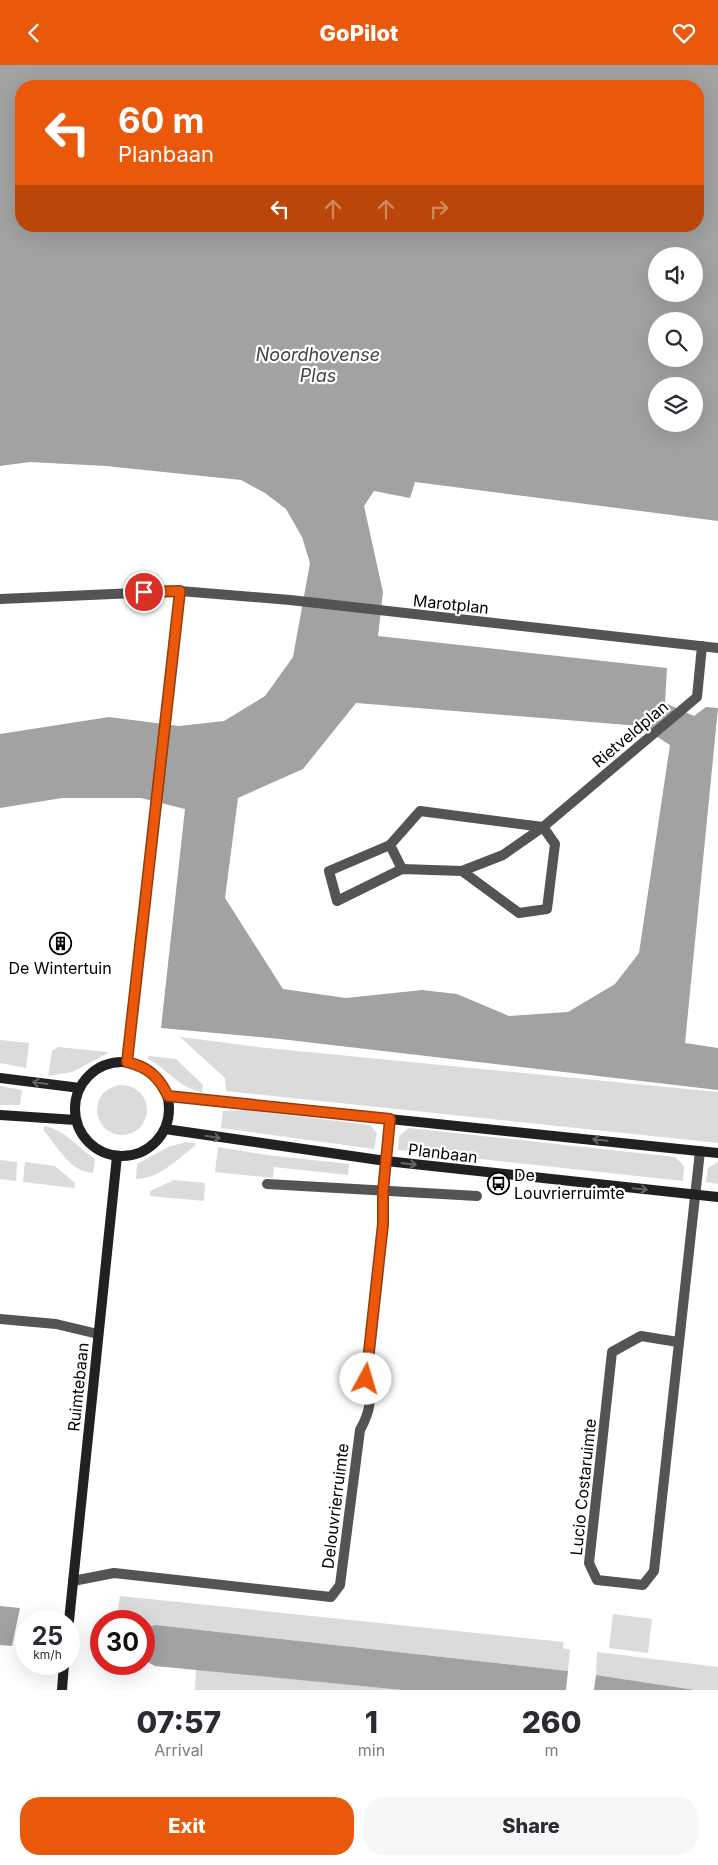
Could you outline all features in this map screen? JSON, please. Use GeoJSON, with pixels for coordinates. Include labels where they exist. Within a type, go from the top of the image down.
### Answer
{"type":"FeatureCollection","features":[{"type":"Feature","properties":{"kind":"street","name":"Marotplan"},"geometry":{"type":"LineString","coordinates":[[0,599],[180,591],[290,600],[718,648]]}},
{"type":"Feature","properties":{"kind":"street"},"geometry":{"type":"LineString","coordinates":[[127,1062],[180,591]]}},
{"type":"Feature","properties":{"kind":"street","name":"Rietveldplan"},"geometry":{"type":"LineString","coordinates":[[543,827],[420,811],[390,845],[329,871],[337,901],[402,869],[462,871],[503,855],[543,827],[697,697],[702,646]]}},
{"type":"Feature","properties":{"kind":"street"},"geometry":{"type":"LineString","coordinates":[[462,871],[519,913],[547,909],[555,844],[543,827]]}},
{"type":"Feature","properties":{"kind":"street"},"geometry":{"type":"LineString","coordinates":[[390,845],[402,869]]}},
{"type":"Feature","properties":{"kind":"street"},"geometry":{"type":"LineString","coordinates":[[127,1062],[141,1066],[162,1083],[168,1096],[170,1107],[165,1129],[159,1139],[145,1150],[128,1156],[117,1156],[96,1148],[87,1141],[76,1120],[76,1104],[80,1088],[86,1079],[105,1065],[127,1062]]}},
{"type":"Feature","properties":{"kind":"street"},"geometry":{"type":"LineString","coordinates":[[0,1078],[80,1088]]}},
{"type":"Feature","properties":{"kind":"street","name":"Planbaan"},"geometry":{"type":"LineString","coordinates":[[168,1096],[718,1153]]}},
{"type":"Feature","properties":{"kind":"street"},"geometry":{"type":"LineString","coordinates":[[0,1115],[76,1120]]}},
{"type":"Feature","properties":{"kind":"street","name":"Delouvrierruimte"},"geometry":{"type":"LineString","coordinates":[[73,1581],[114,1573],[331,1597],[340,1585],[360,1429],[369,1413],[371,1392],[366,1379],[383,1224],[383,1191],[390,1119]]}},
{"type":"Feature","properties":{"kind":"street","name":"Planbaan"},"geometry":{"type":"LineString","coordinates":[[165,1129],[386,1161],[718,1197]]}},
{"type":"Feature","properties":{"kind":"street","name":"Lucio Costaruimte"},"geometry":{"type":"LineString","coordinates":[[678,1342],[641,1336],[612,1352],[589,1563],[597,1580],[643,1585],[654,1571],[700,1151]]}},
{"type":"Feature","properties":{"kind":"street","name":"Ruimtebaan"},"geometry":{"type":"LineString","coordinates":[[70,1610],[117,1156]]}},
{"type":"Feature","properties":{"kind":"street"},"geometry":{"type":"LineString","coordinates":[[267,1183],[477,1196]]}},
{"type":"Feature","properties":{"kind":"street"},"geometry":{"type":"LineString","coordinates":[[0,1319],[56,1324],[98,1334]]}},
{"type":"Feature","properties":{"kind":"street"},"geometry":{"type":"LineString","coordinates":[[62,1690],[63,1675]]}},
{"type":"Feature","properties":{"kind":"shaded area"},"geometry":{"type":"Polygon","coordinates":[[[180,1037],[257,1047],[718,1092],[718,1143],[226,1091],[225,1078],[180,1037]]]}},
{"type":"Feature","properties":{"kind":"shaded area"},"geometry":{"type":"Polygon","coordinates":[[[0,1040],[29,1043],[26,1068],[0,1063],[0,1040]]]}},
{"type":"Feature","properties":{"kind":"shaded area"},"geometry":{"type":"Polygon","coordinates":[[[58,1047],[108,1053],[72,1072],[48,1076],[52,1051],[58,1047]]]}},
{"type":"Feature","properties":{"kind":"shaded area"},"geometry":{"type":"Polygon","coordinates":[[[149,1056],[176,1059],[203,1085],[202,1092],[186,1087],[147,1058],[149,1056]]]}},
{"type":"Feature","properties":{"kind":"shaded area"},"geometry":{"type":"Polygon","coordinates":[[[117,1085],[127,1085],[140,1092],[147,1105],[147,1115],[140,1128],[127,1135],[117,1135],[108,1131],[101,1124],[97,1115],[97,1105],[101,1096],[108,1089],[117,1085]]]}},
{"type":"Feature","properties":{"kind":"shaded area"},"geometry":{"type":"Polygon","coordinates":[[[0,1086],[22,1090],[20,1105],[0,1105],[0,1086]]]}},
{"type":"Feature","properties":{"kind":"shaded area"},"geometry":{"type":"Polygon","coordinates":[[[245,1110],[370,1125],[377,1133],[374,1149],[221,1128],[223,1111],[245,1110]]]}},
{"type":"Feature","properties":{"kind":"shaded area"},"geometry":{"type":"Polygon","coordinates":[[[44,1126],[65,1135],[95,1159],[93,1173],[85,1172],[71,1164],[44,1131],[44,1126]]]}},
{"type":"Feature","properties":{"kind":"shaded area"},"geometry":{"type":"Polygon","coordinates":[[[409,1128],[675,1157],[684,1166],[683,1181],[398,1150],[399,1136],[409,1128]]]}},
{"type":"Feature","properties":{"kind":"shaded area"},"geometry":{"type":"Polygon","coordinates":[[[186,1142],[195,1143],[195,1146],[160,1172],[152,1176],[136,1179],[137,1164],[168,1147],[186,1142]]]}},
{"type":"Feature","properties":{"kind":"shaded area"},"geometry":{"type":"Polygon","coordinates":[[[218,1147],[267,1155],[349,1164],[348,1175],[274,1167],[273,1178],[215,1172],[218,1147]]]}},
{"type":"Feature","properties":{"kind":"shaded area"},"geometry":{"type":"Polygon","coordinates":[[[0,1160],[17,1162],[16,1181],[0,1179],[0,1160]]]}},
{"type":"Feature","properties":{"kind":"shaded area"},"geometry":{"type":"Polygon","coordinates":[[[25,1162],[55,1166],[75,1183],[74,1188],[23,1182],[25,1162]]]}},
{"type":"Feature","properties":{"kind":"shaded area"},"geometry":{"type":"Polygon","coordinates":[[[718,1162],[718,1184],[706,1182],[708,1168],[718,1162]]]}},
{"type":"Feature","properties":{"kind":"shaded area"},"geometry":{"type":"Polygon","coordinates":[[[174,1180],[205,1183],[204,1201],[150,1196],[150,1191],[174,1180]]]}},
{"type":"Feature","properties":{"kind":"shaded area"},"geometry":{"type":"Polygon","coordinates":[[[120,1596],[564,1642],[563,1648],[570,1650],[568,1671],[155,1625],[155,1610],[118,1610],[120,1596]]]}},
{"type":"Feature","properties":{"kind":"shaded area"},"geometry":{"type":"Polygon","coordinates":[[[613,1614],[652,1619],[648,1653],[609,1648],[613,1614]]]}},
{"type":"Feature","properties":{"kind":"shaded area"},"geometry":{"type":"Polygon","coordinates":[[[597,1652],[718,1667],[718,1690],[695,1690],[596,1675],[597,1652]]]}},
{"type":"Feature","properties":{"kind":"shaded area"},"geometry":{"type":"Polygon","coordinates":[[[196,1669],[402,1690],[195,1690],[196,1669]]]}},
{"type":"Feature","properties":{"kind":"water","name":"Noordhovense Plas"},"geometry":{"type":"Polygon","coordinates":[[[0,65],[718,65],[718,521],[415,482],[410,498],[374,491],[364,506],[383,592],[378,636],[667,668],[665,703],[694,716],[706,707],[718,708],[685,1043],[718,1048],[718,1090],[280,1039],[161,1028],[185,809],[141,798],[62,798],[0,808],[0,734],[109,717],[179,726],[224,721],[265,696],[293,657],[310,563],[302,537],[286,509],[265,493],[241,480],[106,466],[30,462],[0,466],[0,65]],[[356,703],[303,769],[238,798],[225,898],[283,989],[346,998],[422,990],[457,994],[509,1016],[568,1012],[615,984],[639,953],[670,745],[640,726],[356,703]]]}},
{"type":"Feature","properties":{"kind":"water"},"geometry":{"type":"Polygon","coordinates":[[[0,1606],[20,1608],[20,1610],[15,1610],[15,1632],[12,1646],[0,1645],[0,1606]]]}},
{"type":"Feature","properties":{"kind":"water"},"geometry":{"type":"Polygon","coordinates":[[[155,1625],[568,1671],[566,1690],[402,1690],[155,1666],[155,1625]]]}},
{"type":"Feature","properties":{"kind":"water"},"geometry":{"type":"Polygon","coordinates":[[[596,1675],[695,1690],[594,1690],[596,1675]]]}},
{"type":"Feature","properties":{"kind":"place","name":"De Wintertuin"},"geometry":{"type":"Point","coordinates":[60,944]}},
{"type":"Feature","properties":{"kind":"place","name":"De Louvrierruimte"},"geometry":{"type":"Point","coordinates":[498,1184]}},
{"type":"Feature","properties":{"kind":"route"},"geometry":{"type":"LineString","coordinates":[[144,592],[180,591],[127,1062],[141,1066],[152,1073],[162,1083],[168,1096],[390,1119],[383,1191],[383,1224],[366,1379]]}}]}
